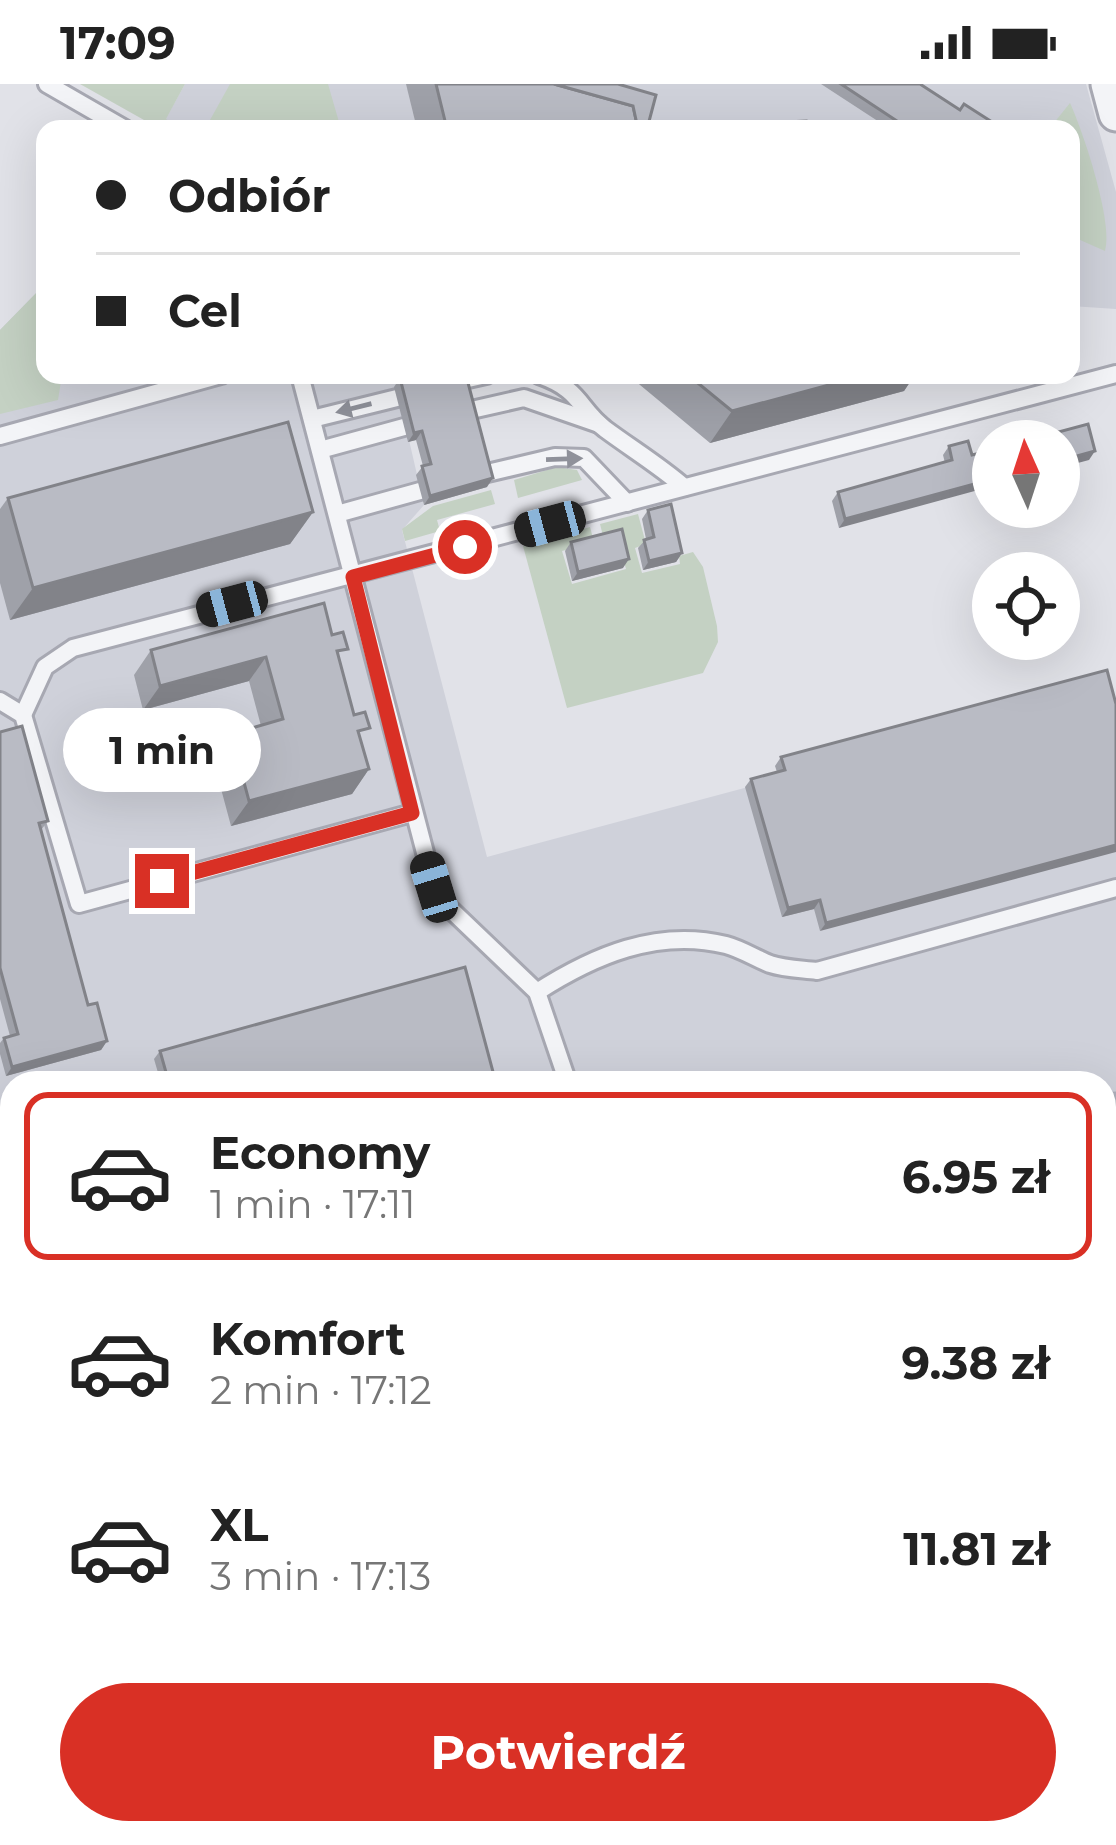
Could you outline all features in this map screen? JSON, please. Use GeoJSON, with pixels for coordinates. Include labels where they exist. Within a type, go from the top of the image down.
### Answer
{"type":"FeatureCollection","features":[{"type":"Feature","properties":{"kind":"street"},"geometry":{"type":"LineString","coordinates":[[1108,84],[1116,114]]}},
{"type":"Feature","properties":{"kind":"lane"},"geometry":{"type":"LineString","coordinates":[[47,84],[109,120]]}},
{"type":"Feature","properties":{"kind":"lane"},"geometry":{"type":"LineString","coordinates":[[1080,384],[1116,374]]}},
{"type":"Feature","properties":{"kind":"lane"},"geometry":{"type":"LineString","coordinates":[[0,436],[188,384]]}},
{"type":"Feature","properties":{"kind":"lane"},"geometry":{"type":"LineString","coordinates":[[302,384],[434,887],[445,904],[537,992],[564,1071]]}},
{"type":"Feature","properties":{"kind":"lane"},"geometry":{"type":"LineString","coordinates":[[561,384],[583,400],[599,424]]}},
{"type":"Feature","properties":{"kind":"lane"},"geometry":{"type":"LineString","coordinates":[[412,813],[79,904],[23,715],[45,667],[73,648],[1078,384]]}},
{"type":"Feature","properties":{"kind":"lane"},"geometry":{"type":"LineString","coordinates":[[312,419],[397,398]]}},
{"type":"Feature","properties":{"kind":"lane"},"geometry":{"type":"LineString","coordinates":[[467,411],[524,398],[599,424],[684,488]]}},
{"type":"Feature","properties":{"kind":"lane"},"geometry":{"type":"LineString","coordinates":[[320,450],[404,427]]}},
{"type":"Feature","properties":{"kind":"lane"},"geometry":{"type":"LineString","coordinates":[[484,474],[555,457],[584,458],[628,503]]}},
{"type":"Feature","properties":{"kind":"lane"},"geometry":{"type":"LineString","coordinates":[[337,514],[420,490]]}},
{"type":"Feature","properties":{"kind":"lane"},"geometry":{"type":"LineString","coordinates":[[0,701],[23,715]]}},
{"type":"Feature","properties":{"kind":"lane"},"geometry":{"type":"LineString","coordinates":[[537,992],[580,964],[636,945],[695,940],[729,946],[771,964],[817,970],[1116,888]]}},
{"type":"Feature","properties":{"kind":"shaded area"},"geometry":{"type":"Polygon","coordinates":[[[185,84],[1086,84],[1116,192],[1116,309],[1080,307],[1080,120],[165,120],[185,84]]]}},
{"type":"Feature","properties":{"kind":"shaded area"},"geometry":{"type":"Polygon","coordinates":[[[36,293],[36,384],[396,384],[424,505],[402,530],[487,857],[778,779],[1116,720],[1116,1071],[0,1071],[0,330],[36,293]]]}},
{"type":"Feature","properties":{"kind":"green space"},"geometry":{"type":"Polygon","coordinates":[[[80,84],[185,84],[168,120],[144,120],[80,84]]]}},
{"type":"Feature","properties":{"kind":"green space"},"geometry":{"type":"Polygon","coordinates":[[[230,84],[328,84],[338,120],[210,120],[230,84]]]}},
{"type":"Feature","properties":{"kind":"green space"},"geometry":{"type":"Polygon","coordinates":[[[1070,103],[1076,120],[1056,120],[1070,103]]]}},
{"type":"Feature","properties":{"kind":"green space"},"geometry":{"type":"Polygon","coordinates":[[[1080,130],[1101,200],[1105,251],[1080,240],[1080,130]]]}},
{"type":"Feature","properties":{"kind":"green space"},"geometry":{"type":"Polygon","coordinates":[[[36,293],[36,384],[61,384],[58,400],[0,414],[0,330],[36,293]]]}},
{"type":"Feature","properties":{"kind":"green space"},"geometry":{"type":"Polygon","coordinates":[[[557,467],[577,470],[582,480],[518,498],[514,480],[557,467]]]}},
{"type":"Feature","properties":{"kind":"green space"},"geometry":{"type":"Polygon","coordinates":[[[491,490],[495,504],[437,520],[440,531],[405,541],[402,529],[433,506],[491,490]]]}},
{"type":"Feature","properties":{"kind":"green space"},"geometry":{"type":"Polygon","coordinates":[[[638,514],[646,544],[635,548],[642,573],[680,564],[679,556],[693,552],[703,567],[718,642],[703,673],[567,708],[523,546],[590,527],[594,542],[562,551],[572,584],[626,569],[617,537],[604,540],[600,524],[638,514]]]}},
{"type":"Feature","properties":{"kind":"building"},"geometry":{"type":"Polygon","coordinates":[[[436,84],[554,84],[633,106],[636,120],[445,120],[436,84]]]}},
{"type":"Feature","properties":{"kind":"building"},"geometry":{"type":"Polygon","coordinates":[[[554,84],[618,84],[656,95],[649,120],[636,120],[633,106],[554,84]]]}},
{"type":"Feature","properties":{"kind":"building"},"geometry":{"type":"Polygon","coordinates":[[[841,84],[920,84],[960,110],[964,104],[989,120],[895,120],[841,84]]]}},
{"type":"Feature","properties":{"kind":"building"},"geometry":{"type":"Polygon","coordinates":[[[402,384],[468,384],[493,478],[430,496],[422,466],[431,464],[422,431],[414,433],[402,384]]]}},
{"type":"Feature","properties":{"kind":"building"},"geometry":{"type":"Polygon","coordinates":[[[699,384],[832,384],[732,411],[699,384]]]}},
{"type":"Feature","properties":{"kind":"building"},"geometry":{"type":"Polygon","coordinates":[[[288,422],[313,512],[33,588],[8,498],[288,422]]]}},
{"type":"Feature","properties":{"kind":"building"},"geometry":{"type":"Polygon","coordinates":[[[1088,424],[1095,451],[1080,455],[1080,426],[1088,424]]]}},
{"type":"Feature","properties":{"kind":"building"},"geometry":{"type":"Polygon","coordinates":[[[968,441],[972,485],[845,519],[838,492],[952,460],[949,446],[968,441]]]}},
{"type":"Feature","properties":{"kind":"building"},"geometry":{"type":"Polygon","coordinates":[[[671,504],[682,553],[649,561],[644,540],[654,537],[648,510],[671,504]]]}},
{"type":"Feature","properties":{"kind":"building"},"geometry":{"type":"Polygon","coordinates":[[[622,529],[629,559],[578,572],[571,542],[622,529]]]}},
{"type":"Feature","properties":{"kind":"building"},"geometry":{"type":"Polygon","coordinates":[[[324,603],[332,635],[343,632],[348,649],[337,651],[354,715],[365,712],[370,728],[358,731],[369,769],[249,801],[231,734],[283,719],[266,657],[160,686],[151,650],[324,603]]]}},
{"type":"Feature","properties":{"kind":"building"},"geometry":{"type":"Polygon","coordinates":[[[1107,670],[1116,704],[1116,845],[826,923],[820,900],[788,908],[751,779],[785,770],[781,757],[1107,670]]]}},
{"type":"Feature","properties":{"kind":"building"},"geometry":{"type":"Polygon","coordinates":[[[22,726],[48,821],[39,823],[88,1005],[97,1003],[107,1041],[12,1067],[4,1038],[18,1034],[0,968],[0,732],[22,726]]]}},
{"type":"Feature","properties":{"kind":"building"},"geometry":{"type":"Polygon","coordinates":[[[465,967],[493,1071],[166,1071],[160,1051],[465,967]]]}},
{"type":"Feature","properties":{"kind":"route"},"geometry":{"type":"LineString","coordinates":[[162,881],[412,813],[353,577],[465,547]]}}]}
